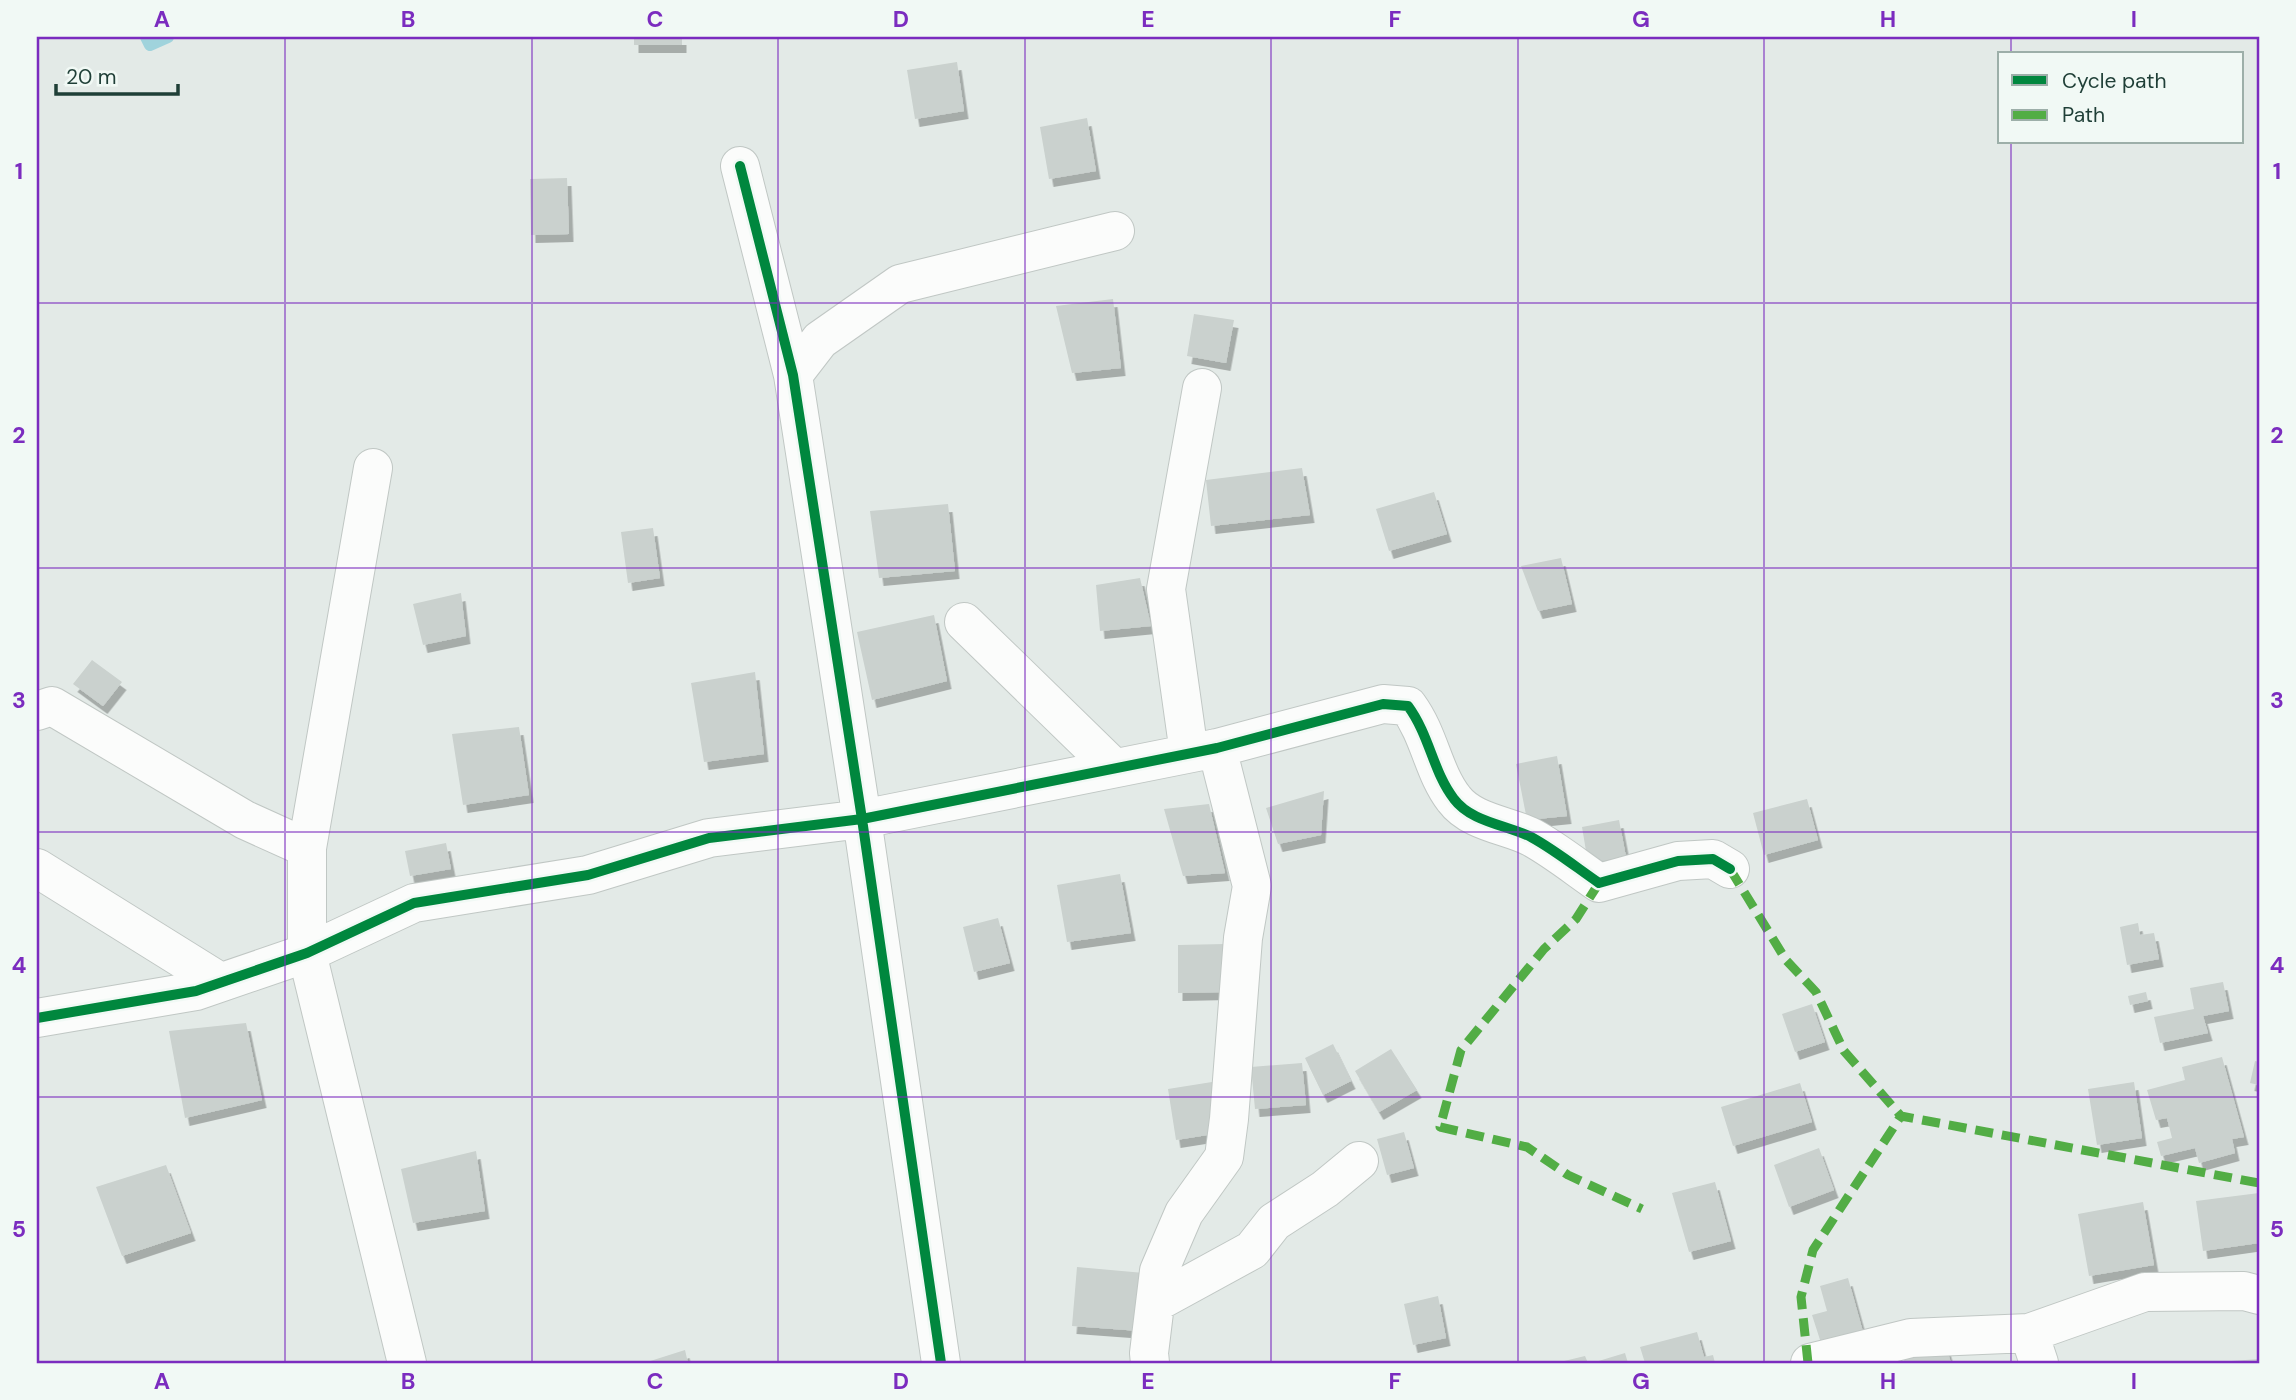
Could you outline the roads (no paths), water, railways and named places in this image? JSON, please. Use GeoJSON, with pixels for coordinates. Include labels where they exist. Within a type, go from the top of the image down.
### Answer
{"type":"FeatureCollection","features":[{"type":"Feature","properties":{"kind":"street"},"geometry":{"type":"LineString","coordinates":[[740,166],[793,375],[862,819],[941,1363]]}},
{"type":"Feature","properties":{"kind":"street"},"geometry":{"type":"LineString","coordinates":[[793,375],[820,340],[900,284],[1115,231]]}},
{"type":"Feature","properties":{"kind":"street"},"geometry":{"type":"LineString","coordinates":[[1150,1363],[1159,1271],[1184,1213],[1224,1157],[1230,1119],[1243,938],[1252,886],[1203,751],[1166,589],[1202,388]]}},
{"type":"Feature","properties":{"kind":"street"},"geometry":{"type":"LineString","coordinates":[[373,468],[307,848],[307,953],[407,1363]]}},
{"type":"Feature","properties":{"kind":"street"},"geometry":{"type":"LineString","coordinates":[[964,622],[1114,768]]}},
{"type":"Feature","properties":{"kind":"street"},"geometry":{"type":"LineString","coordinates":[[37,1018],[196,991],[307,953],[414,903],[588,875],[709,838],[862,819],[1203,751],[1383,704],[1408,706],[1421,723],[1444,783],[1455,802],[1478,817],[1531,838],[1599,883],[1678,861],[1713,859],[1730,869]]}},
{"type":"Feature","properties":{"kind":"street"},"geometry":{"type":"LineString","coordinates":[[37,711],[51,706],[245,820],[307,848]]}},
{"type":"Feature","properties":{"kind":"street"},"geometry":{"type":"LineString","coordinates":[[37,868],[220,982]]}},
{"type":"Feature","properties":{"kind":"street"},"geometry":{"type":"LineString","coordinates":[[1155,1303],[1252,1250],[1274,1222],[1325,1189],[1359,1161]]}},
{"type":"Feature","properties":{"kind":"street"},"geometry":{"type":"LineString","coordinates":[[1810,1363],[1911,1338],[2034,1348],[2145,1292],[2254,1288]]}},
{"type":"Feature","properties":{"kind":"waterway"},"geometry":{"type":"LineString","coordinates":[[146,37],[150,45],[168,37]]}}]}
